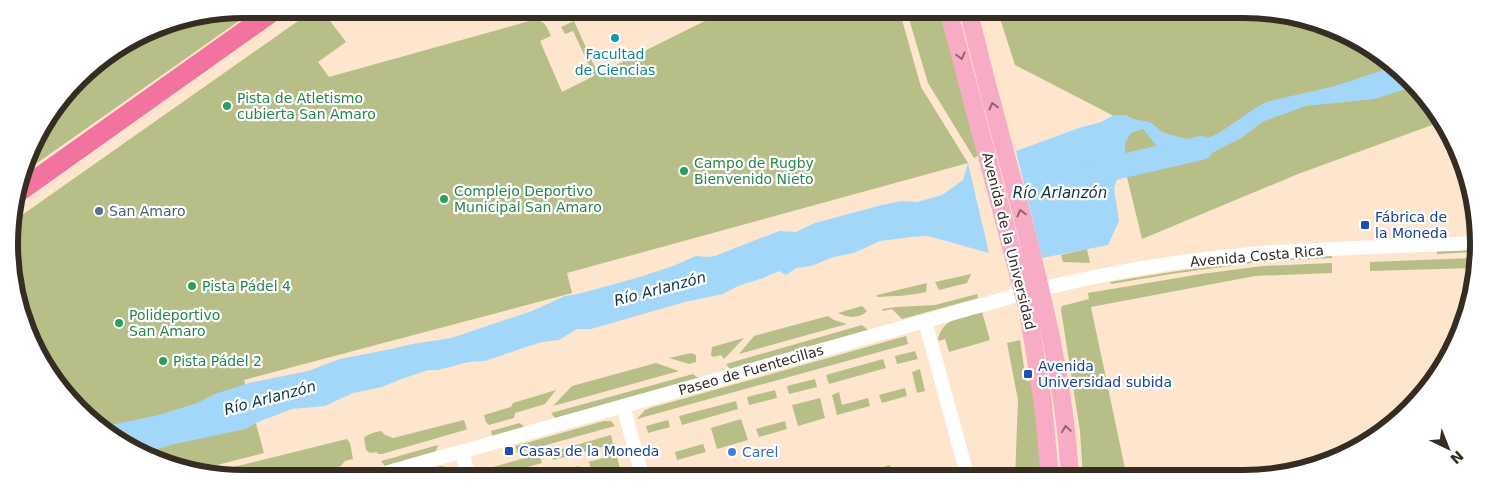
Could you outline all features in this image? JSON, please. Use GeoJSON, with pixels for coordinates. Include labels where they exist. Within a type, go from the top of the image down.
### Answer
{"type":"FeatureCollection","features":[{"type":"Feature","properties":{"kind":"highway"},"geometry":{"type":"LineString","coordinates":[[24,188],[263,18]]}},
{"type":"Feature","properties":{"kind":"main road","name":"Avenida de la Universidad"},"geometry":{"type":"LineString","coordinates":[[950,18],[1016,264],[1032,291],[1058,378],[1069,470]]}},
{"type":"Feature","properties":{"kind":"main road","name":"Avenida de la Universidad"},"geometry":{"type":"LineString","coordinates":[[970,18],[1034,260],[1032,291],[1028,311],[1039,373],[1049,470]]}},
{"type":"Feature","properties":{"kind":"street","name":"Avenida Costa Rica"},"geometry":{"type":"LineString","coordinates":[[1032,291],[1106,275],[1225,257],[1302,251],[1470,243]]}},
{"type":"Feature","properties":{"kind":"street","name":"Paseo de Fuentecillas"},"geometry":{"type":"LineString","coordinates":[[396,470],[1032,291]]}},
{"type":"Feature","properties":{"kind":"street"},"geometry":{"type":"LineString","coordinates":[[926,321],[966,470]]}},
{"type":"Feature","properties":{"kind":"street"},"geometry":{"type":"LineString","coordinates":[[623,406],[641,470]]}},
{"type":"Feature","properties":{"kind":"street"},"geometry":{"type":"LineString","coordinates":[[462,451],[467,470]]}},
{"type":"Feature","properties":{"kind":"green space"},"geometry":{"type":"Polygon","coordinates":[[[243,18],[31,167],[41,144],[64,106],[106,64],[144,41],[185,25],[214,19],[243,18]]]}},
{"type":"Feature","properties":{"kind":"green space","name":"Complejo Deportivo Municipal San Amaro"},"geometry":{"type":"Polygon","coordinates":[[[302,18],[328,18],[346,42],[318,62],[329,77],[537,20],[542,22],[551,36],[540,41],[562,92],[594,76],[573,31],[565,34],[561,27],[574,21],[598,74],[711,18],[902,18],[921,87],[968,163],[567,273],[572,293],[244,380],[264,453],[207,468],[185,463],[157,453],[131,440],[106,424],[64,382],[41,344],[25,303],[19,274],[19,217],[302,18]]]}},
{"type":"Feature","properties":{"kind":"green space"},"geometry":{"type":"Polygon","coordinates":[[[909,18],[941,18],[978,156],[974,158],[928,83],[909,18]]]}},
{"type":"Feature","properties":{"kind":"green space"},"geometry":{"type":"Polygon","coordinates":[[[1000,18],[1274,19],[1303,25],[1331,35],[1370,56],[1404,84],[1424,106],[1436,124],[1298,174],[1142,239],[1112,115],[1015,65],[1000,18]]]}},
{"type":"Feature","properties":{"kind":"green space"},"geometry":{"type":"Polygon","coordinates":[[[1087,249],[1090,263],[1063,262],[1061,255],[1087,249]]]}},
{"type":"Feature","properties":{"kind":"green space"},"geometry":{"type":"Polygon","coordinates":[[[1470,249],[1470,252],[1437,254],[1437,251],[1470,249]]]}},
{"type":"Feature","properties":{"kind":"green space"},"geometry":{"type":"Polygon","coordinates":[[[1332,256],[1332,258],[1265,261],[1111,284],[1110,282],[1267,259],[1332,256]]]}},
{"type":"Feature","properties":{"kind":"green space"},"geometry":{"type":"Polygon","coordinates":[[[1470,258],[1469,268],[1370,271],[1370,262],[1470,258]]]}},
{"type":"Feature","properties":{"kind":"green space"},"geometry":{"type":"Polygon","coordinates":[[[1332,263],[1332,273],[1255,276],[1091,307],[1125,470],[1082,470],[1080,431],[1061,310],[1062,306],[1089,299],[1088,293],[1201,274],[1263,266],[1332,263]]]}},
{"type":"Feature","properties":{"kind":"green space"},"geometry":{"type":"Polygon","coordinates":[[[971,274],[967,283],[939,290],[935,282],[971,274]]]}},
{"type":"Feature","properties":{"kind":"green space"},"geometry":{"type":"Polygon","coordinates":[[[927,283],[926,292],[877,297],[877,295],[927,283]]]}},
{"type":"Feature","properties":{"kind":"green space"},"geometry":{"type":"Polygon","coordinates":[[[977,294],[978,298],[902,319],[892,309],[883,311],[882,309],[935,305],[977,294]]]}},
{"type":"Feature","properties":{"kind":"green space"},"geometry":{"type":"Polygon","coordinates":[[[862,306],[867,311],[861,315],[849,317],[838,313],[862,306]]]}},
{"type":"Feature","properties":{"kind":"green space"},"geometry":{"type":"Polygon","coordinates":[[[982,312],[990,340],[949,352],[945,339],[939,341],[938,339],[944,326],[949,322],[982,312]]]}},
{"type":"Feature","properties":{"kind":"green space"},"geometry":{"type":"Polygon","coordinates":[[[828,316],[847,324],[739,354],[754,336],[828,316]]]}},
{"type":"Feature","properties":{"kind":"green space"},"geometry":{"type":"Polygon","coordinates":[[[862,325],[868,330],[730,369],[726,364],[862,325]]]}},
{"type":"Feature","properties":{"kind":"green space"},"geometry":{"type":"Polygon","coordinates":[[[906,336],[908,344],[637,419],[645,410],[650,408],[906,336]]]}},
{"type":"Feature","properties":{"kind":"green space"},"geometry":{"type":"Polygon","coordinates":[[[744,338],[724,359],[721,355],[713,357],[711,355],[712,347],[744,338]]]}},
{"type":"Feature","properties":{"kind":"green space"},"geometry":{"type":"Polygon","coordinates":[[[1020,340],[1026,381],[1031,381],[1034,393],[1041,470],[1015,470],[1018,400],[1007,343],[1020,340]]]}},
{"type":"Feature","properties":{"kind":"green space"},"geometry":{"type":"Polygon","coordinates":[[[915,351],[918,359],[897,364],[895,356],[915,351]]]}},
{"type":"Feature","properties":{"kind":"green space"},"geometry":{"type":"Polygon","coordinates":[[[691,353],[696,355],[696,362],[689,364],[669,358],[691,353]]]}},
{"type":"Feature","properties":{"kind":"green space"},"geometry":{"type":"Polygon","coordinates":[[[883,359],[886,368],[829,384],[826,375],[883,359]]]}},
{"type":"Feature","properties":{"kind":"green space"},"geometry":{"type":"Polygon","coordinates":[[[656,363],[679,371],[553,406],[572,386],[656,363]]]}},
{"type":"Feature","properties":{"kind":"green space"},"geometry":{"type":"Polygon","coordinates":[[[920,369],[925,391],[917,393],[912,372],[920,369]]]}},
{"type":"Feature","properties":{"kind":"green space"},"geometry":{"type":"Polygon","coordinates":[[[693,374],[698,378],[555,418],[551,413],[693,374]]]}},
{"type":"Feature","properties":{"kind":"green space"},"geometry":{"type":"Polygon","coordinates":[[[815,379],[817,387],[789,394],[787,386],[815,379]]]}},
{"type":"Feature","properties":{"kind":"green space"},"geometry":{"type":"Polygon","coordinates":[[[905,388],[907,396],[882,403],[879,395],[905,388]]]}},
{"type":"Feature","properties":{"kind":"green space"},"geometry":{"type":"Polygon","coordinates":[[[556,390],[545,404],[515,413],[514,418],[489,425],[486,422],[484,415],[511,407],[513,403],[556,390]]]}},
{"type":"Feature","properties":{"kind":"green space"},"geometry":{"type":"Polygon","coordinates":[[[775,390],[777,398],[749,405],[747,397],[775,390]]]}},
{"type":"Feature","properties":{"kind":"green space"},"geometry":{"type":"Polygon","coordinates":[[[839,392],[842,405],[868,398],[870,406],[837,415],[832,395],[839,392]]]}},
{"type":"Feature","properties":{"kind":"green space"},"geometry":{"type":"Polygon","coordinates":[[[820,398],[825,418],[798,426],[792,405],[820,398]]]}},
{"type":"Feature","properties":{"kind":"green space"},"geometry":{"type":"Polygon","coordinates":[[[736,401],[738,409],[682,425],[679,416],[736,401]]]}},
{"type":"Feature","properties":{"kind":"green space"},"geometry":{"type":"Polygon","coordinates":[[[741,419],[748,440],[717,449],[711,428],[741,419]]]}},
{"type":"Feature","properties":{"kind":"green space"},"geometry":{"type":"Polygon","coordinates":[[[464,420],[467,429],[465,430],[382,454],[377,452],[370,453],[366,450],[364,438],[367,435],[381,431],[393,438],[464,420]]]}},
{"type":"Feature","properties":{"kind":"green space"},"geometry":{"type":"Polygon","coordinates":[[[668,420],[670,427],[648,433],[646,426],[668,420]]]}},
{"type":"Feature","properties":{"kind":"green space"},"geometry":{"type":"Polygon","coordinates":[[[604,421],[611,421],[615,426],[517,453],[515,446],[604,421]]]}},
{"type":"Feature","properties":{"kind":"green space"},"geometry":{"type":"Polygon","coordinates":[[[785,421],[787,429],[759,437],[756,429],[785,421]]]}},
{"type":"Feature","properties":{"kind":"green space"},"geometry":{"type":"Polygon","coordinates":[[[520,423],[524,427],[492,436],[491,431],[520,423]]]}},
{"type":"Feature","properties":{"kind":"green space"},"geometry":{"type":"Polygon","coordinates":[[[611,435],[613,444],[553,460],[551,452],[611,435]]]}},
{"type":"Feature","properties":{"kind":"green space"},"geometry":{"type":"Polygon","coordinates":[[[347,439],[350,443],[353,459],[345,461],[341,466],[326,470],[223,470],[347,439]]]}},
{"type":"Feature","properties":{"kind":"green space"},"geometry":{"type":"Polygon","coordinates":[[[703,444],[706,452],[677,460],[675,452],[703,444]]]}},
{"type":"Feature","properties":{"kind":"green space"},"geometry":{"type":"Polygon","coordinates":[[[438,445],[436,451],[385,466],[381,461],[438,445]]]}},
{"type":"Feature","properties":{"kind":"green space"},"geometry":{"type":"Polygon","coordinates":[[[539,454],[542,463],[517,470],[490,470],[490,468],[539,454]]]}},
{"type":"Feature","properties":{"kind":"green space"},"geometry":{"type":"Polygon","coordinates":[[[616,454],[620,470],[591,470],[589,462],[616,454]]]}},
{"type":"Feature","properties":{"kind":"green space"},"geometry":{"type":"Polygon","coordinates":[[[890,465],[891,470],[873,470],[890,465]]]}},
{"type":"Feature","properties":{"kind":"green space"},"geometry":{"type":"Polygon","coordinates":[[[441,466],[449,470],[427,470],[441,466]]]}},
{"type":"Feature","properties":{"kind":"green space"},"geometry":{"type":"Polygon","coordinates":[[[579,466],[580,470],[564,470],[579,466]]]}},
{"type":"Feature","properties":{"kind":"water","name":"Río Arlanzón"},"geometry":{"type":"Polygon","coordinates":[[[1387,69],[1408,89],[1374,99],[1306,106],[1262,122],[1243,137],[1208,155],[1176,158],[1164,153],[1143,129],[1131,133],[1125,143],[1125,157],[1114,188],[1119,221],[1108,245],[1042,258],[1021,231],[989,253],[928,236],[880,241],[854,253],[834,257],[811,266],[796,268],[786,275],[779,271],[738,286],[723,294],[685,302],[591,329],[577,329],[559,340],[542,342],[485,361],[469,362],[438,370],[428,370],[382,387],[353,393],[325,406],[292,409],[258,422],[246,429],[152,451],[108,426],[159,415],[249,383],[308,371],[340,359],[451,338],[532,311],[565,296],[640,277],[696,256],[715,256],[779,231],[796,232],[815,223],[882,205],[901,201],[917,202],[942,195],[963,180],[968,163],[1016,151],[1101,122],[1114,115],[1126,115],[1133,119],[1150,122],[1162,132],[1187,139],[1206,139],[1219,133],[1266,102],[1335,86],[1387,69]]]}},
{"type":"Feature","properties":{"kind":"pier"},"geometry":{"type":"Polygon","coordinates":[[[1016,151],[1042,258],[1021,234],[990,256],[989,253],[968,163],[1016,151]]]}},
{"type":"Feature","properties":{"kind":"waterway","name":"Río Arlanzón"},"geometry":{"type":"LineString","coordinates":[[1092,173],[1201,148]]}},
{"type":"Feature","properties":{"kind":"place","name":"Facultad de Ciencias"},"geometry":{"type":"Point","coordinates":[615,38]}},
{"type":"Feature","properties":{"kind":"place","name":"Pista de Atletismo cubierta San Amaro"},"geometry":{"type":"Point","coordinates":[227,106]}},
{"type":"Feature","properties":{"kind":"place","name":"Campo de Rugby Bienvenido Nieto"},"geometry":{"type":"Point","coordinates":[684,171]}},
{"type":"Feature","properties":{"kind":"place","name":"Complejo Deportivo Municipal San Amaro"},"geometry":{"type":"Point","coordinates":[444,199]}},
{"type":"Feature","properties":{"kind":"place","name":"San Amaro"},"geometry":{"type":"Point","coordinates":[99,211]}},
{"type":"Feature","properties":{"kind":"place","name":"Fábrica de la Moneda"},"geometry":{"type":"Point","coordinates":[1365,225]}},
{"type":"Feature","properties":{"kind":"place","name":"Pista Pádel 4"},"geometry":{"type":"Point","coordinates":[192,286]}},
{"type":"Feature","properties":{"kind":"place","name":"Polideportivo San Amaro"},"geometry":{"type":"Point","coordinates":[119,323]}},
{"type":"Feature","properties":{"kind":"place","name":"Pista Pádel 2"},"geometry":{"type":"Point","coordinates":[163,361]}},
{"type":"Feature","properties":{"kind":"place","name":"Avenida Universidad subida"},"geometry":{"type":"Point","coordinates":[1028,374]}},
{"type":"Feature","properties":{"kind":"place","name":"Casas de la Moneda"},"geometry":{"type":"Point","coordinates":[509,451]}},
{"type":"Feature","properties":{"kind":"place","name":"Carel"},"geometry":{"type":"Point","coordinates":[732,452]}}]}
